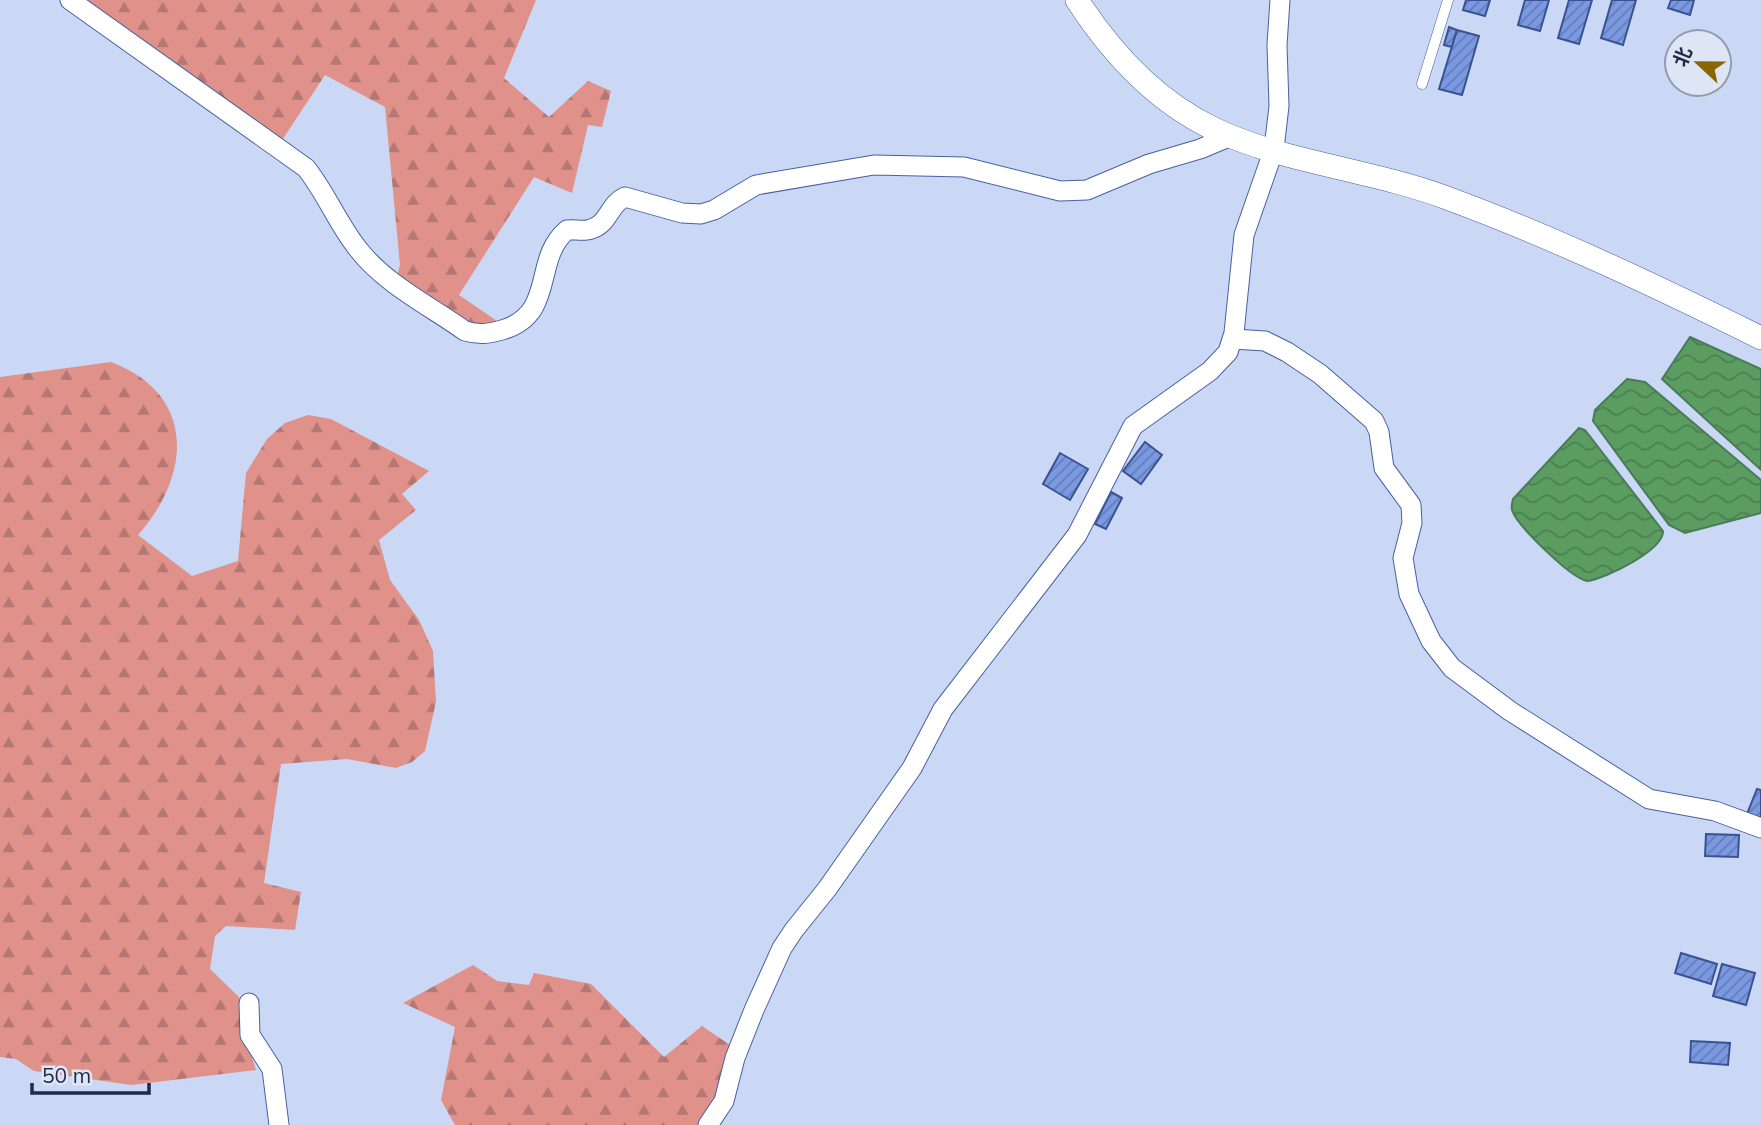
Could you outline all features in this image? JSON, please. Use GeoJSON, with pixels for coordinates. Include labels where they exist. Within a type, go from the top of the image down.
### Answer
{"type":"FeatureCollection","features":[{"type":"Feature","properties":{"kind":"street"},"geometry":{"type":"LineString","coordinates":[[70,0],[306,168],[322,189],[357,248],[370,263],[465,331],[477,335],[500,331],[525,321],[537,305],[548,265],[562,234],[567,230],[587,231],[599,226],[614,204],[625,197],[669,210],[701,214],[714,211],[756,185],[874,165],[964,167],[1060,191],[1087,190],[1149,164],[1200,149],[1231,136]]}},
{"type":"Feature","properties":{"kind":"street"},"geometry":{"type":"LineString","coordinates":[[1077,0],[1106,41],[1143,81],[1192,117],[1231,136],[1404,184],[1494,215],[1592,256],[1761,338]]}},
{"type":"Feature","properties":{"kind":"street"},"geometry":{"type":"LineString","coordinates":[[708,1125],[724,1101],[735,1058],[782,948],[912,768],[943,709],[1077,535],[1133,426],[1210,371],[1228,352],[1233,339],[1244,235],[1274,149],[1279,106],[1277,45],[1280,0]]}},
{"type":"Feature","properties":{"kind":"street"},"geometry":{"type":"LineString","coordinates":[[1233,339],[1265,341],[1287,352],[1320,374],[1374,421],[1379,432],[1384,468],[1411,505],[1412,523],[1404,558],[1409,594],[1431,641],[1452,668],[1510,711],[1649,799],[1715,811],[1761,828]]}},
{"type":"Feature","properties":{"kind":"street"},"geometry":{"type":"LineString","coordinates":[[249,1003],[250,1035],[272,1069],[279,1125]]}},
{"type":"Feature","properties":{"kind":"lane"},"geometry":{"type":"LineString","coordinates":[[1422,84],[1448,0]]}},
{"type":"Feature","properties":{"kind":"green space"},"geometry":{"type":"Polygon","coordinates":[[[59,0],[536,0],[504,78],[549,117],[588,81],[611,91],[602,127],[588,125],[572,193],[534,177],[459,295],[497,321],[480,328],[457,320],[397,276],[400,265],[385,107],[325,75],[273,154],[59,0]]]}},
{"type":"Feature","properties":{"kind":"green space"},"geometry":{"type":"Polygon","coordinates":[[[111,362],[139,376],[159,394],[171,415],[177,438],[176,462],[169,487],[156,511],[138,535],[192,576],[238,561],[246,473],[267,439],[285,423],[308,415],[331,419],[429,471],[402,494],[416,510],[379,540],[390,580],[419,620],[433,651],[436,702],[425,751],[412,762],[396,768],[347,759],[281,764],[264,883],[301,892],[295,930],[226,926],[215,936],[210,969],[239,997],[239,1016],[256,1070],[131,1085],[34,1071],[16,1059],[0,1057],[0,377],[111,362]]]}},
{"type":"Feature","properties":{"kind":"green space"},"geometry":{"type":"Polygon","coordinates":[[[473,965],[497,981],[529,985],[534,973],[591,984],[664,1057],[702,1026],[730,1045],[719,1087],[705,1117],[699,1125],[455,1125],[441,1100],[455,1027],[403,1003],[473,965]]]}},
{"type":"Feature","properties":{"kind":"water"},"geometry":{"type":"Polygon","coordinates":[[[1690,337],[1761,369],[1761,470],[1662,379],[1690,337]]]}},
{"type":"Feature","properties":{"kind":"water"},"geometry":{"type":"Polygon","coordinates":[[[1627,379],[1645,382],[1761,480],[1761,513],[1685,533],[1669,525],[1593,421],[1595,410],[1627,379]]]}},
{"type":"Feature","properties":{"kind":"water"},"geometry":{"type":"Polygon","coordinates":[[[1579,428],[1585,430],[1663,531],[1661,539],[1644,555],[1619,569],[1587,581],[1569,571],[1545,550],[1512,510],[1513,499],[1579,428]]]}},
{"type":"Feature","properties":{"kind":"building"},"geometry":{"type":"Polygon","coordinates":[[[1466,0],[1490,0],[1485,16],[1463,10],[1466,0]]]}},
{"type":"Feature","properties":{"kind":"building"},"geometry":{"type":"Polygon","coordinates":[[[1525,0],[1549,0],[1540,31],[1518,25],[1525,0]]]}},
{"type":"Feature","properties":{"kind":"building"},"geometry":{"type":"Polygon","coordinates":[[[1569,0],[1592,0],[1579,44],[1558,38],[1569,0]]]}},
{"type":"Feature","properties":{"kind":"building"},"geometry":{"type":"Polygon","coordinates":[[[1612,0],[1636,0],[1623,45],[1601,38],[1612,0]]]}},
{"type":"Feature","properties":{"kind":"building"},"geometry":{"type":"Polygon","coordinates":[[[1671,0],[1694,0],[1690,15],[1668,8],[1671,0]]]}},
{"type":"Feature","properties":{"kind":"building"},"geometry":{"type":"Polygon","coordinates":[[[1449,27],[1457,30],[1452,47],[1444,45],[1449,27]]]}},
{"type":"Feature","properties":{"kind":"building"},"geometry":{"type":"Polygon","coordinates":[[[1457,30],[1479,36],[1462,95],[1439,89],[1457,30]]]}},
{"type":"Feature","properties":{"kind":"building"},"geometry":{"type":"Polygon","coordinates":[[[1145,442],[1162,455],[1141,484],[1123,471],[1145,442]]]}},
{"type":"Feature","properties":{"kind":"building"},"geometry":{"type":"Polygon","coordinates":[[[1060,453],[1088,469],[1070,500],[1043,484],[1060,453]]]}},
{"type":"Feature","properties":{"kind":"building"},"geometry":{"type":"Polygon","coordinates":[[[1111,492],[1122,498],[1106,529],[1095,524],[1111,492]]]}},
{"type":"Feature","properties":{"kind":"building"},"geometry":{"type":"Polygon","coordinates":[[[1757,789],[1761,790],[1761,820],[1747,814],[1757,789]]]}},
{"type":"Feature","properties":{"kind":"building"},"geometry":{"type":"Polygon","coordinates":[[[1706,834],[1739,835],[1738,857],[1705,856],[1706,834]]]}},
{"type":"Feature","properties":{"kind":"building"},"geometry":{"type":"Polygon","coordinates":[[[1681,953],[1717,964],[1711,984],[1675,973],[1681,953]]]}},
{"type":"Feature","properties":{"kind":"building"},"geometry":{"type":"Polygon","coordinates":[[[1722,964],[1755,973],[1746,1005],[1713,996],[1722,964]]]}},
{"type":"Feature","properties":{"kind":"building"},"geometry":{"type":"Polygon","coordinates":[[[1691,1041],[1730,1043],[1728,1065],[1690,1062],[1691,1041]]]}}]}
